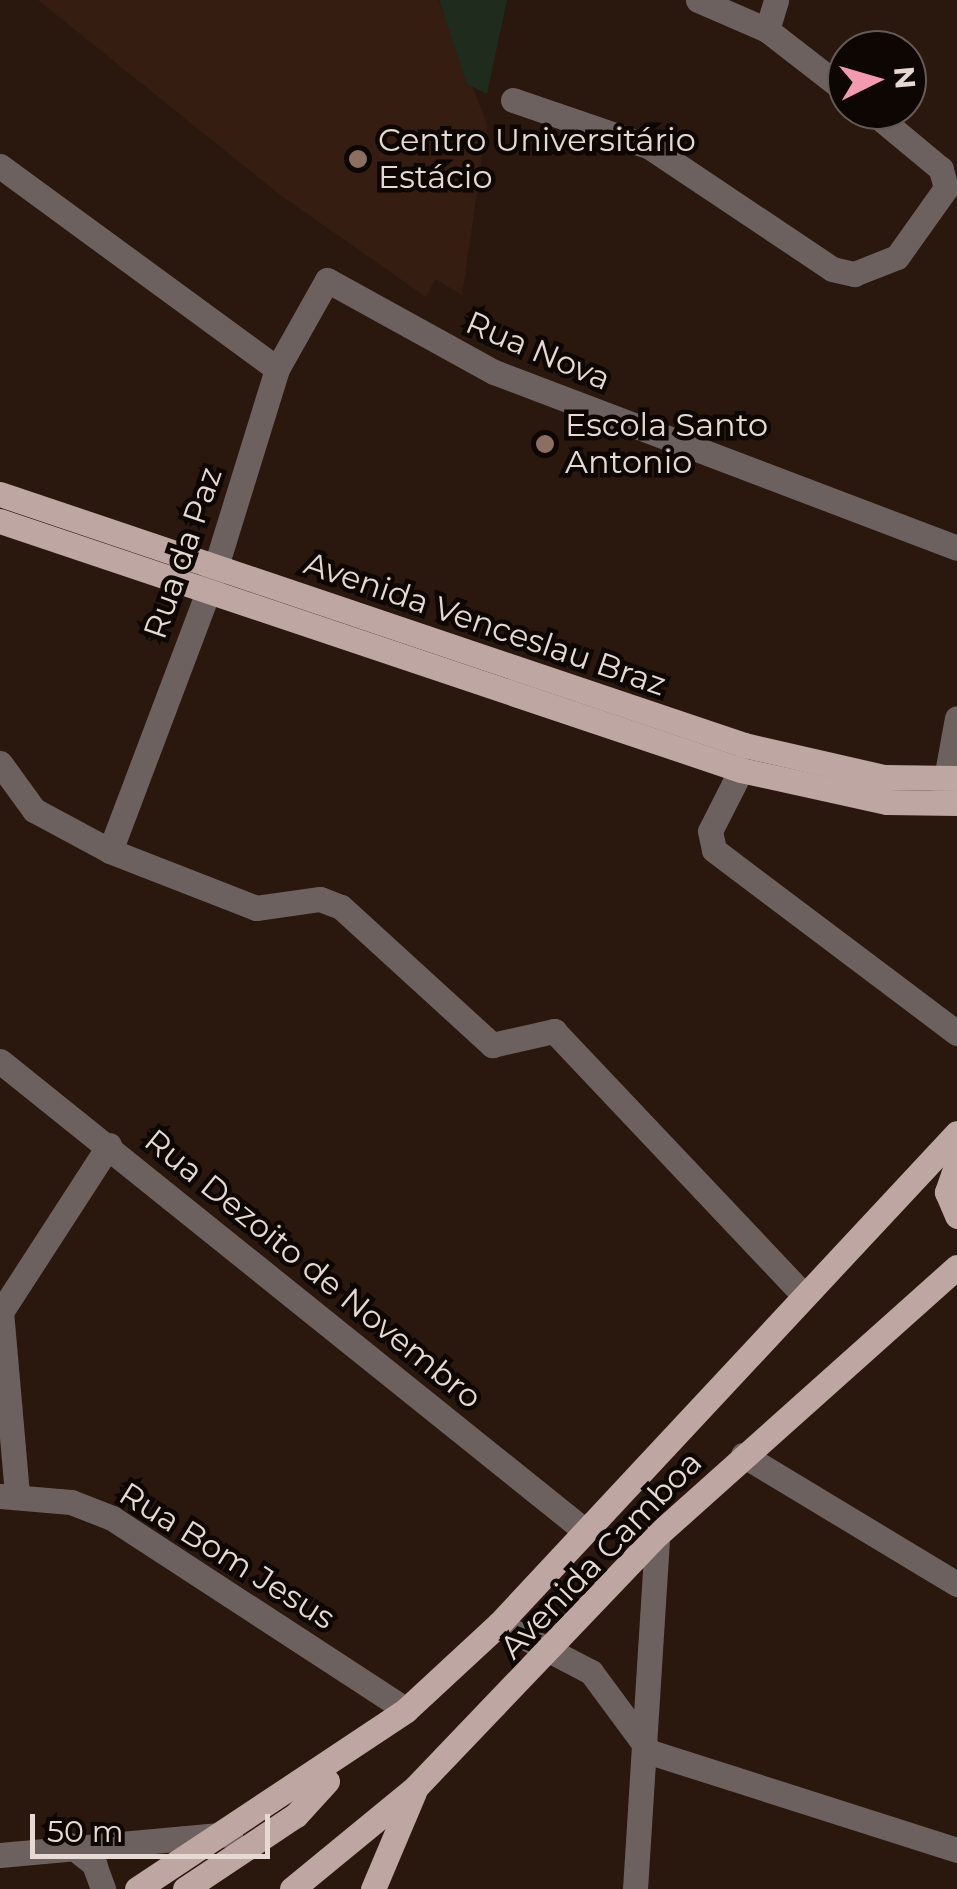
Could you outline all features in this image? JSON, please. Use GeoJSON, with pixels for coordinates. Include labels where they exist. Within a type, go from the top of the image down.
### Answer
{"type":"FeatureCollection","features":[{"type":"Feature","properties":{"kind":"main road","name":"Avenida Venceslau Braz"},"geometry":{"type":"LineString","coordinates":[[0,494],[212,580],[741,770],[827,792],[950,791]]}},
{"type":"Feature","properties":{"kind":"main road","name":"Avenida Venceslau Braz"},"geometry":{"type":"LineString","coordinates":[[0,521],[212,580],[744,745],[950,791]]}},
{"type":"Feature","properties":{"kind":"main road","name":"Avenida Camboa"},"geometry":{"type":"LineString","coordinates":[[354,1752],[406,1710],[498,1624],[801,1292],[957,1133]]}},
{"type":"Feature","properties":{"kind":"main road"},"geometry":{"type":"LineString","coordinates":[[957,1164],[947,1192],[957,1216]]}},
{"type":"Feature","properties":{"kind":"main road","name":"Avenida Camboa"},"geometry":{"type":"LineString","coordinates":[[292,1889],[416,1787],[555,1648],[657,1535],[957,1267]]}},
{"type":"Feature","properties":{"kind":"main road"},"geometry":{"type":"LineString","coordinates":[[137,1889],[230,1834],[354,1752]]}},
{"type":"Feature","properties":{"kind":"main road"},"geometry":{"type":"LineString","coordinates":[[185,1889],[296,1816],[354,1752]]}},
{"type":"Feature","properties":{"kind":"main road"},"geometry":{"type":"LineString","coordinates":[[374,1889],[416,1787]]}},
{"type":"Feature","properties":{"kind":"street"},"geometry":{"type":"LineString","coordinates":[[698,0],[767,30],[827,76]]}},
{"type":"Feature","properties":{"kind":"street"},"geometry":{"type":"LineString","coordinates":[[767,30],[776,0]]}},
{"type":"Feature","properties":{"kind":"street"},"geometry":{"type":"LineString","coordinates":[[513,100],[650,147],[832,269],[877,269],[939,210],[941,169],[894,130]]}},
{"type":"Feature","properties":{"kind":"street"},"geometry":{"type":"LineString","coordinates":[[0,166],[277,369]]}},
{"type":"Feature","properties":{"kind":"street","name":"Rua da Paz"},"geometry":{"type":"LineString","coordinates":[[110,851],[212,580],[277,369],[328,280]]}},
{"type":"Feature","properties":{"kind":"street","name":"Rua Nova"},"geometry":{"type":"LineString","coordinates":[[328,280],[494,372],[957,548]]}},
{"type":"Feature","properties":{"kind":"street"},"geometry":{"type":"LineString","coordinates":[[950,791],[957,718]]}},
{"type":"Feature","properties":{"kind":"street"},"geometry":{"type":"LineString","coordinates":[[0,763],[34,810],[110,851],[256,908],[320,899],[341,907],[492,1045],[510,1046],[534,1029],[562,1038],[801,1292]]}},
{"type":"Feature","properties":{"kind":"street"},"geometry":{"type":"LineString","coordinates":[[741,770],[710,830],[714,850],[957,1033]]}},
{"type":"Feature","properties":{"kind":"street","name":"Rua Dezoito de Novembro"},"geometry":{"type":"LineString","coordinates":[[0,1061],[584,1530]]}},
{"type":"Feature","properties":{"kind":"street"},"geometry":{"type":"LineString","coordinates":[[9,1495],[1,1312],[108,1145]]}},
{"type":"Feature","properties":{"kind":"street"},"geometry":{"type":"LineString","coordinates":[[743,1455],[957,1584]]}},
{"type":"Feature","properties":{"kind":"street","name":"Rua Bom Jesus"},"geometry":{"type":"LineString","coordinates":[[9,1495],[112,1518],[406,1710]]}},
{"type":"Feature","properties":{"kind":"street"},"geometry":{"type":"LineString","coordinates":[[636,1889],[650,1752],[657,1535]]}},
{"type":"Feature","properties":{"kind":"street"},"geometry":{"type":"LineString","coordinates":[[498,1624],[555,1648],[608,1689],[650,1752],[957,1850]]}},
{"type":"Feature","properties":{"kind":"street"},"geometry":{"type":"LineString","coordinates":[[0,1855],[70,1845],[230,1834]]}},
{"type":"Feature","properties":{"kind":"street"},"geometry":{"type":"LineString","coordinates":[[70,1845],[94,1864],[103,1889]]}},
{"type":"Feature","properties":{"kind":"shaded area","name":"Centro Universitário Estácio"},"geometry":{"type":"Polygon","coordinates":[[[38,0],[438,0],[487,124],[462,295],[435,279],[426,297],[279,194],[38,0]]]}},
{"type":"Feature","properties":{"kind":"green space"},"geometry":{"type":"Polygon","coordinates":[[[439,0],[507,0],[487,94],[467,84],[439,0]]]}},
{"type":"Feature","properties":{"kind":"place","name":"Centro Universitário Estácio"},"geometry":{"type":"Point","coordinates":[358,159]}},
{"type":"Feature","properties":{"kind":"place","name":"Escola Santo Antonio"},"geometry":{"type":"Point","coordinates":[545,444]}}]}
